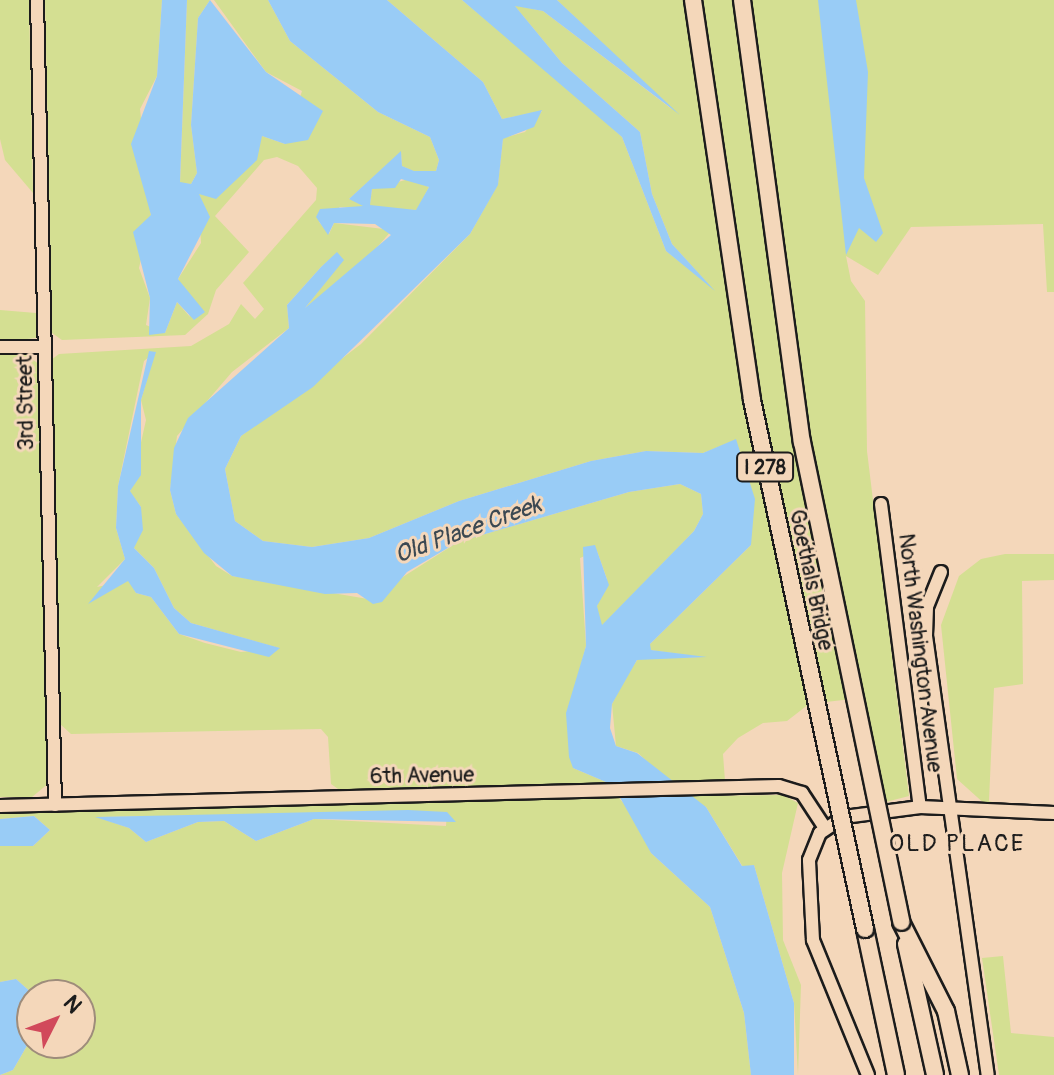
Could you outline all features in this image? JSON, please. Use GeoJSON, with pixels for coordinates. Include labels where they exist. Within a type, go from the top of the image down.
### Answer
{"type":"FeatureCollection","features":[{"type":"Feature","properties":{"kind":"highway","name":"Goethals Bridge"},"geometry":{"type":"LineString","coordinates":[[693,0],[748,376],[895,1074]]}},
{"type":"Feature","properties":{"kind":"highway","name":"Goethals Bridge"},"geometry":{"type":"LineString","coordinates":[[742,0],[802,442],[901,922]]}},
{"type":"Feature","properties":{"kind":"highway","name":"I 278"},"geometry":{"type":"LineString","coordinates":[[901,922],[935,1075]]}},
{"type":"Feature","properties":{"kind":"highway"},"geometry":{"type":"LineString","coordinates":[[901,922],[946,1011],[960,1075]]}},
{"type":"Feature","properties":{"kind":"street","name":"3rd Street"},"geometry":{"type":"LineString","coordinates":[[37,0],[55,805]]}},
{"type":"Feature","properties":{"kind":"street"},"geometry":{"type":"LineString","coordinates":[[0,347],[45,347]]}},
{"type":"Feature","properties":{"kind":"street","name":"North Washington Avenue"},"geometry":{"type":"LineString","coordinates":[[881,504],[920,807]]}},
{"type":"Feature","properties":{"kind":"street"},"geometry":{"type":"LineString","coordinates":[[941,572],[926,626],[988,1075]]}},
{"type":"Feature","properties":{"kind":"street","name":"6th Avenue"},"geometry":{"type":"LineString","coordinates":[[0,806],[792,788],[825,828]]}},
{"type":"Feature","properties":{"kind":"street"},"geometry":{"type":"LineString","coordinates":[[868,1075],[813,940],[809,860],[825,828],[844,817],[920,807],[1054,813]]}},
{"type":"Feature","properties":{"kind":"green space"},"geometry":{"type":"Polygon","coordinates":[[[0,0],[29,0],[33,193],[5,160],[0,139],[0,0]]]}},
{"type":"Feature","properties":{"kind":"green space"},"geometry":{"type":"Polygon","coordinates":[[[45,0],[162,0],[157,76],[140,109],[151,216],[139,268],[150,298],[146,325],[165,333],[177,302],[190,317],[178,279],[201,243],[198,193],[262,136],[285,144],[302,91],[266,72],[214,0],[268,0],[290,41],[378,112],[430,137],[439,160],[436,171],[413,171],[402,166],[401,152],[349,199],[370,204],[372,189],[409,179],[429,187],[417,210],[340,207],[319,222],[329,234],[334,223],[392,230],[368,258],[305,308],[331,275],[337,253],[321,267],[287,305],[289,328],[232,372],[177,436],[170,490],[176,514],[216,566],[232,576],[368,599],[458,542],[629,492],[680,484],[701,494],[703,514],[694,531],[603,625],[598,625],[597,606],[607,579],[597,551],[580,558],[586,646],[574,690],[573,768],[613,785],[341,791],[331,784],[328,737],[321,729],[71,734],[59,723],[51,360],[59,354],[191,346],[229,324],[241,304],[255,319],[264,309],[243,283],[316,200],[317,188],[298,166],[277,157],[264,160],[215,216],[249,252],[216,290],[208,314],[185,335],[62,340],[52,333],[45,0]],[[155,352],[144,361],[118,486],[116,528],[125,559],[97,587],[129,580],[136,593],[151,597],[179,634],[205,643],[241,652],[279,648],[191,623],[174,608],[154,568],[134,548],[141,507],[130,492],[146,420],[141,400],[155,352]]]}},
{"type":"Feature","properties":{"kind":"green space"},"geometry":{"type":"Polygon","coordinates":[[[187,0],[210,0],[198,18],[191,125],[197,173],[191,184],[180,183],[187,0]]]}},
{"type":"Feature","properties":{"kind":"green space"},"geometry":{"type":"Polygon","coordinates":[[[387,0],[462,0],[583,101],[622,137],[666,251],[709,285],[672,244],[652,194],[640,132],[562,63],[514,5],[543,11],[673,110],[557,0],[1054,0],[1054,292],[1047,292],[1043,224],[911,227],[878,275],[846,256],[851,281],[865,301],[867,451],[909,796],[882,803],[860,698],[809,704],[787,721],[763,723],[738,738],[723,754],[725,781],[671,784],[638,753],[616,746],[612,704],[626,676],[638,659],[702,657],[650,650],[650,644],[751,545],[746,465],[728,443],[703,453],[646,451],[591,461],[459,501],[369,538],[312,547],[263,541],[235,521],[225,469],[241,436],[361,344],[470,234],[498,184],[503,138],[525,132],[542,111],[502,119],[483,82],[387,0]]]}},
{"type":"Feature","properties":{"kind":"green space"},"geometry":{"type":"Polygon","coordinates":[[[0,310],[36,313],[36,338],[0,342],[0,310]]]}},
{"type":"Feature","properties":{"kind":"green space"},"geometry":{"type":"Polygon","coordinates":[[[0,352],[23,352],[40,365],[49,783],[32,797],[0,797],[0,352]]]}},
{"type":"Feature","properties":{"kind":"green space"},"geometry":{"type":"Polygon","coordinates":[[[1005,554],[1054,554],[1054,580],[1022,581],[1023,684],[994,688],[989,801],[1007,806],[987,806],[957,779],[941,625],[959,576],[981,559],[1005,554]]]}},
{"type":"Feature","properties":{"kind":"green space"},"geometry":{"type":"Polygon","coordinates":[[[783,795],[798,803],[782,873],[783,940],[801,985],[798,1075],[794,1003],[754,865],[743,867],[706,807],[687,796],[783,795]]]}},
{"type":"Feature","properties":{"kind":"green space"},"geometry":{"type":"Polygon","coordinates":[[[619,798],[637,819],[651,853],[710,907],[744,1013],[751,1075],[0,1075],[13,1070],[19,1059],[96,1059],[96,979],[16,979],[0,982],[0,846],[33,846],[50,830],[34,816],[0,819],[0,813],[619,798]],[[447,812],[97,817],[129,828],[146,842],[198,822],[224,821],[256,841],[314,819],[446,826],[447,812]]]}},
{"type":"Feature","properties":{"kind":"green space"},"geometry":{"type":"Polygon","coordinates":[[[1003,956],[1011,1033],[1054,1037],[1054,1075],[999,1075],[982,958],[1003,956]]]}},
{"type":"Feature","properties":{"kind":"water"},"geometry":{"type":"Polygon","coordinates":[[[162,0],[187,0],[180,182],[191,184],[197,173],[191,125],[198,18],[210,0],[266,72],[323,111],[308,140],[285,144],[262,136],[257,160],[216,199],[199,194],[210,217],[178,279],[205,312],[194,320],[177,302],[165,333],[149,335],[150,298],[133,232],[151,215],[131,144],[157,76],[162,0]]]}},
{"type":"Feature","properties":{"kind":"water","name":"Old Place Creek"},"geometry":{"type":"Polygon","coordinates":[[[268,0],[387,0],[483,82],[502,119],[542,110],[534,127],[503,139],[498,185],[470,234],[313,387],[241,436],[225,469],[235,521],[263,541],[312,547],[369,538],[459,501],[591,461],[646,451],[703,453],[736,439],[755,499],[751,545],[650,644],[651,650],[707,657],[637,660],[612,704],[610,728],[616,746],[637,753],[706,807],[742,866],[754,865],[794,1003],[794,1075],[751,1075],[744,1013],[710,907],[651,853],[613,785],[573,768],[569,757],[566,713],[586,646],[583,547],[595,545],[609,585],[597,606],[602,625],[694,531],[703,514],[701,494],[680,484],[629,492],[458,542],[407,572],[382,602],[373,604],[357,593],[325,594],[232,576],[204,553],[176,514],[170,490],[174,448],[188,418],[289,328],[287,305],[337,252],[344,260],[305,308],[391,235],[375,224],[334,223],[328,235],[316,217],[320,209],[363,206],[349,199],[401,151],[402,166],[414,171],[436,171],[439,160],[430,137],[378,112],[290,41],[268,0]],[[401,179],[395,188],[372,189],[370,205],[416,210],[429,187],[401,179]]]}},
{"type":"Feature","properties":{"kind":"water"},"geometry":{"type":"Polygon","coordinates":[[[462,0],[557,0],[680,115],[543,11],[515,6],[562,63],[640,132],[652,194],[672,244],[715,291],[666,251],[622,137],[462,0]]]}},
{"type":"Feature","properties":{"kind":"water"},"geometry":{"type":"Polygon","coordinates":[[[818,0],[856,0],[868,72],[864,178],[883,233],[876,242],[859,228],[846,255],[818,0]]]}},
{"type":"Feature","properties":{"kind":"water"},"geometry":{"type":"Polygon","coordinates":[[[149,351],[156,352],[141,400],[141,475],[130,491],[141,507],[143,530],[134,548],[154,568],[174,608],[191,623],[280,648],[269,657],[179,634],[151,597],[136,593],[128,581],[88,604],[125,559],[116,528],[118,486],[149,351]]]}},
{"type":"Feature","properties":{"kind":"water"},"geometry":{"type":"Polygon","coordinates":[[[408,810],[447,812],[456,822],[314,819],[256,841],[224,821],[198,822],[146,842],[129,828],[95,817],[408,810]]]}},
{"type":"Feature","properties":{"kind":"water"},"geometry":{"type":"Polygon","coordinates":[[[34,816],[50,830],[33,846],[0,846],[0,819],[34,816]]]}},
{"type":"Feature","properties":{"kind":"water"},"geometry":{"type":"Polygon","coordinates":[[[16,979],[16,1059],[19,1059],[13,1070],[0,1075],[0,982],[16,979]]]}},
{"type":"Feature","properties":{"kind":"district","name":"OLD PLACE"},"geometry":{"type":"Point","coordinates":[957,844]}}]}
